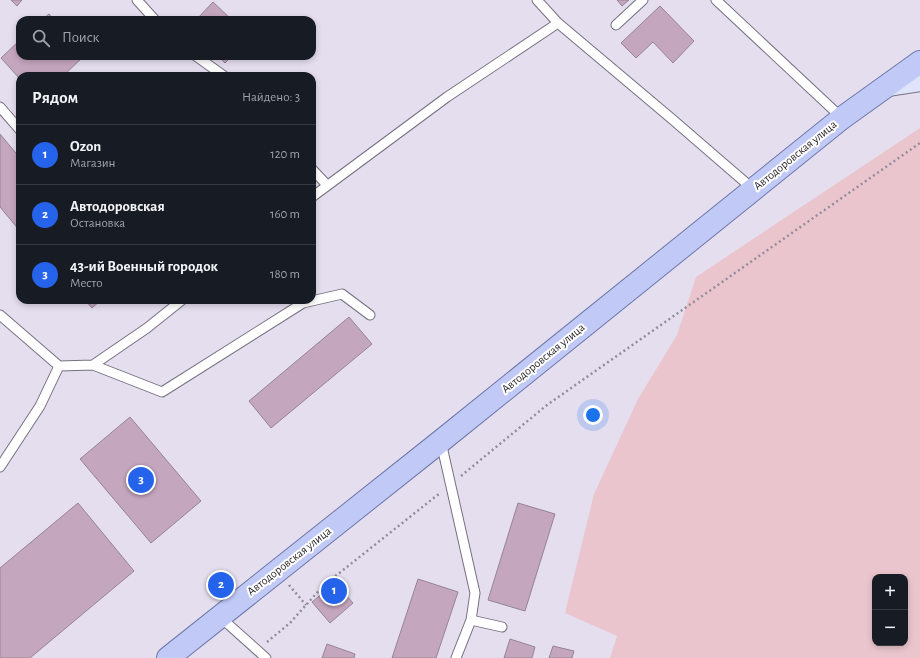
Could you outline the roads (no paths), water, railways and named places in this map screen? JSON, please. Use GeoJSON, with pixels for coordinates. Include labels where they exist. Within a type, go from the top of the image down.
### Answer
{"type":"FeatureCollection","features":[{"type":"Feature","properties":{"kind":"main road","name":"Автодоровская улица"},"geometry":{"type":"LineString","coordinates":[[168,658],[441,441],[842,118],[920,62]]}},
{"type":"Feature","properties":{"kind":"main road"},"geometry":{"type":"LineString","coordinates":[[889,85],[920,80]]}},
{"type":"Feature","properties":{"kind":"lane"},"geometry":{"type":"LineString","coordinates":[[138,0],[152,16]]}},
{"type":"Feature","properties":{"kind":"lane"},"geometry":{"type":"LineString","coordinates":[[537,0],[558,23],[753,189]]}},
{"type":"Feature","properties":{"kind":"lane"},"geometry":{"type":"LineString","coordinates":[[616,25],[643,0]]}},
{"type":"Feature","properties":{"kind":"lane"},"geometry":{"type":"LineString","coordinates":[[716,0],[842,118]]}},
{"type":"Feature","properties":{"kind":"lane"},"geometry":{"type":"LineString","coordinates":[[316,194],[447,97],[558,23]]}},
{"type":"Feature","properties":{"kind":"lane"},"geometry":{"type":"LineString","coordinates":[[202,60],[218,72]]}},
{"type":"Feature","properties":{"kind":"lane"},"geometry":{"type":"LineString","coordinates":[[0,107],[16,125]]}},
{"type":"Feature","properties":{"kind":"lane"},"geometry":{"type":"LineString","coordinates":[[316,173],[327,185]]}},
{"type":"Feature","properties":{"kind":"lane"},"geometry":{"type":"LineString","coordinates":[[316,301],[342,294],[370,316]]}},
{"type":"Feature","properties":{"kind":"lane"},"geometry":{"type":"LineString","coordinates":[[93,365],[147,328],[177,304]]}},
{"type":"Feature","properties":{"kind":"lane"},"geometry":{"type":"LineString","coordinates":[[0,315],[59,366],[93,365],[162,392],[303,304]]}},
{"type":"Feature","properties":{"kind":"lane"},"geometry":{"type":"LineString","coordinates":[[0,467],[40,406],[59,366]]}},
{"type":"Feature","properties":{"kind":"lane"},"geometry":{"type":"LineString","coordinates":[[441,441],[475,593],[471,620],[456,658]]}},
{"type":"Feature","properties":{"kind":"lane"},"geometry":{"type":"LineString","coordinates":[[219,616],[266,658]]}},
{"type":"Feature","properties":{"kind":"lane"},"geometry":{"type":"LineString","coordinates":[[471,620],[502,627]]}},
{"type":"Feature","properties":{"kind":"place","name":"43-ий Военный городок"},"geometry":{"type":"Point","coordinates":[141,480]}},
{"type":"Feature","properties":{"kind":"place","name":"Автодоровская"},"geometry":{"type":"Point","coordinates":[221,585]}},
{"type":"Feature","properties":{"kind":"place","name":"Ozon"},"geometry":{"type":"Point","coordinates":[334,591]}}]}
